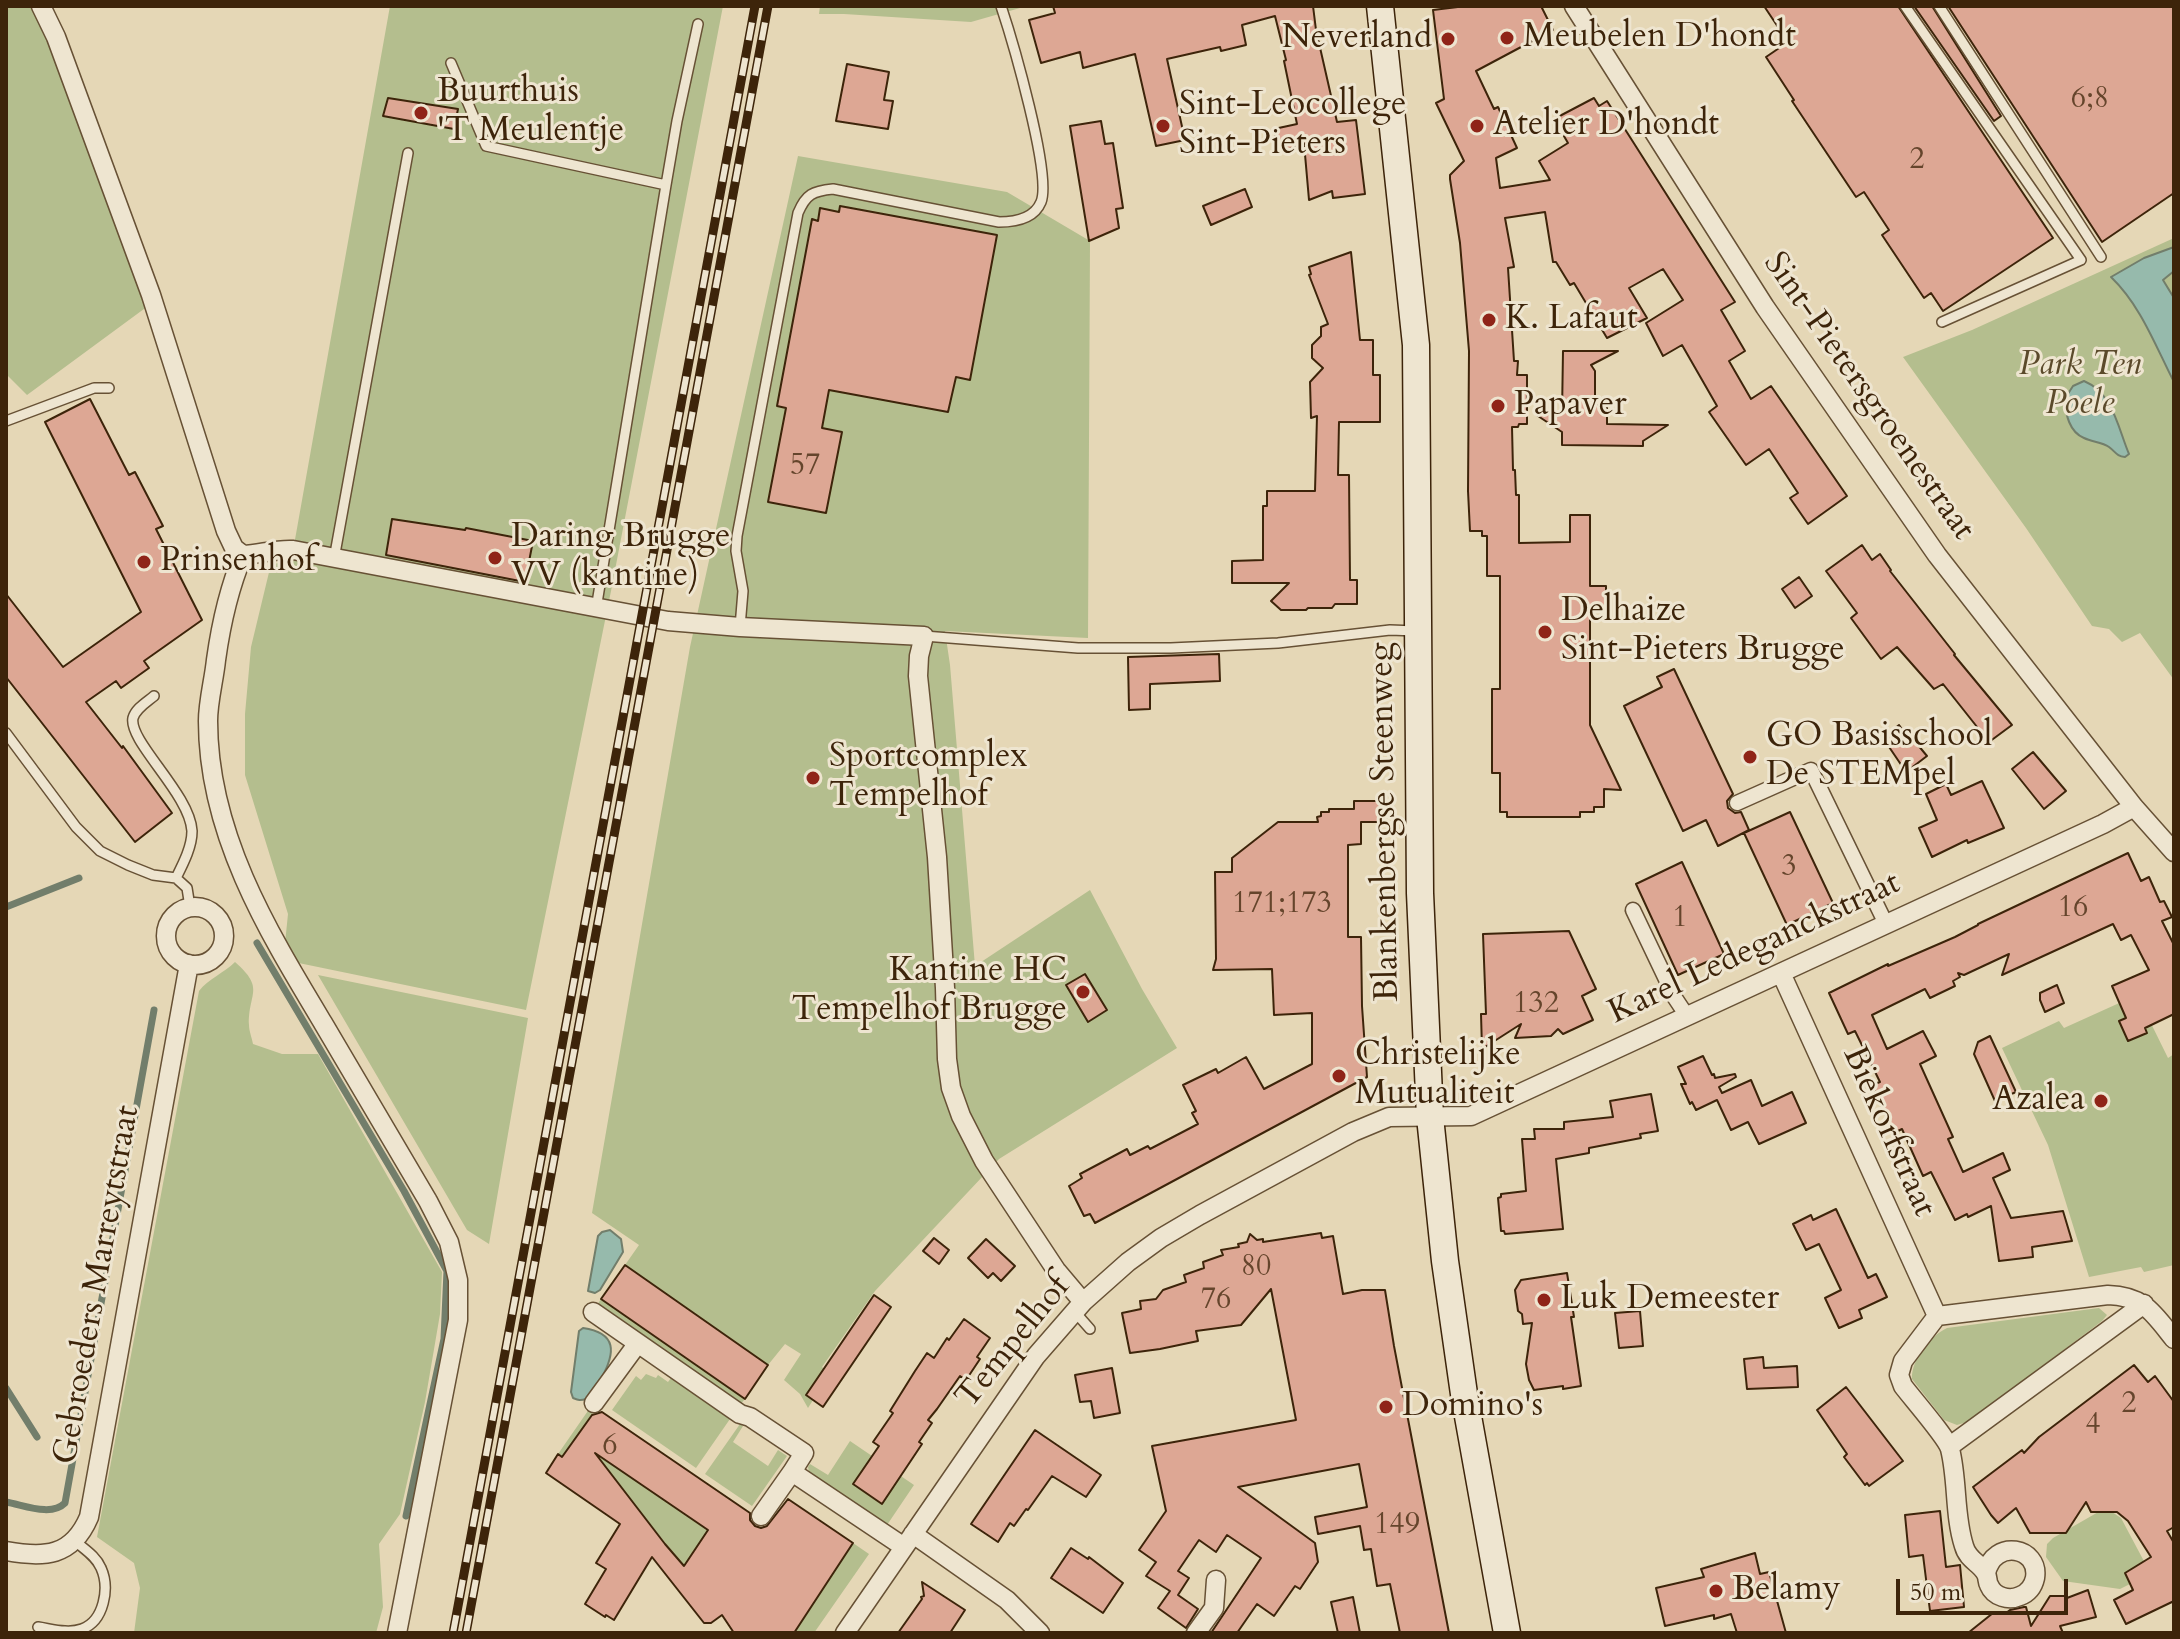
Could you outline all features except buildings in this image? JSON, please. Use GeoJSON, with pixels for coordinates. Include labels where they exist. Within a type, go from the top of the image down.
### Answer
{"type":"FeatureCollection","features":[{"type":"Feature","properties":{"kind":"main road","name":"Blankenbergse Steenweg"},"geometry":{"type":"LineString","coordinates":[[1380,6],[1416,345],[1420,893],[1430,1117],[1445,1261],[1464,1394],[1507,1633]]}},
{"type":"Feature","properties":{"kind":"street"},"geometry":{"type":"LineString","coordinates":[[41,6],[56,37],[151,295],[226,531],[234,548],[243,555],[275,549],[293,550],[668,621],[924,636],[918,676],[937,857],[951,1088],[961,1116],[984,1161],[1079,1307]]}},
{"type":"Feature","properties":{"kind":"street","name":"Sint-Pietersgroenestraat"},"geometry":{"type":"LineString","coordinates":[[1574,6],[1765,307],[1937,555],[2134,807],[2174,852]]}},
{"type":"Feature","properties":{"kind":"street"},"geometry":{"type":"LineString","coordinates":[[243,555],[234,575],[224,616],[208,719],[213,778],[229,840],[272,939],[428,1201],[449,1242],[458,1280],[458,1320],[397,1633]]}},
{"type":"Feature","properties":{"kind":"street"},"geometry":{"type":"LineString","coordinates":[[1737,803],[1811,770],[1886,924]]}},
{"type":"Feature","properties":{"kind":"street","name":"Karel Ledeganckstraat"},"geometry":{"type":"LineString","coordinates":[[1430,1117],[1471,1116],[2134,807]]}},
{"type":"Feature","properties":{"kind":"street"},"geometry":{"type":"LineString","coordinates":[[190,907],[210,911],[218,918],[224,936],[216,955],[199,964],[179,960],[172,954],[165,935],[173,916],[190,907]]}},
{"type":"Feature","properties":{"kind":"street"},"geometry":{"type":"LineString","coordinates":[[1633,910],[1675,998],[1687,1016]]}},
{"type":"Feature","properties":{"kind":"street","name":"Gebroeders Marreytstraat"},"geometry":{"type":"LineString","coordinates":[[75,1541],[89,1517],[189,964]]}},
{"type":"Feature","properties":{"kind":"street","name":"Biekorfstraat"},"geometry":{"type":"LineString","coordinates":[[1781,973],[1937,1316]]}},
{"type":"Feature","properties":{"kind":"street","name":"Tempelhof"},"geometry":{"type":"LineString","coordinates":[[845,1633],[1036,1356],[1079,1307],[1128,1262],[1161,1238],[1353,1132],[1389,1117],[1430,1117]]}},
{"type":"Feature","properties":{"kind":"street"},"geometry":{"type":"LineString","coordinates":[[1986,1573],[1964,1549],[1950,1446],[1903,1386],[1899,1375],[1903,1361],[1937,1316],[2108,1295],[2136,1299],[2144,1304],[2174,1339]]}},
{"type":"Feature","properties":{"kind":"street"},"geometry":{"type":"LineString","coordinates":[[1950,1446],[2144,1304]]}},
{"type":"Feature","properties":{"kind":"street"},"geometry":{"type":"LineString","coordinates":[[593,1312],[740,1414],[750,1417],[804,1453],[761,1516]]}},
{"type":"Feature","properties":{"kind":"street"},"geometry":{"type":"LineString","coordinates":[[594,1403],[638,1343]]}},
{"type":"Feature","properties":{"kind":"street"},"geometry":{"type":"LineString","coordinates":[[792,1472],[1007,1600],[1040,1633]]}},
{"type":"Feature","properties":{"kind":"street"},"geometry":{"type":"LineString","coordinates":[[6,1551],[47,1555],[75,1541]]}},
{"type":"Feature","properties":{"kind":"street"},"geometry":{"type":"LineString","coordinates":[[1196,1633],[1214,1608],[1216,1580]]}},
{"type":"Feature","properties":{"kind":"lane"},"geometry":{"type":"LineString","coordinates":[[740,627],[743,591],[736,551],[737,536],[798,213],[804,200],[817,191],[833,189],[999,222],[1017,222],[1040,205],[1044,177],[1001,6]]}},
{"type":"Feature","properties":{"kind":"lane"},"geometry":{"type":"LineString","coordinates":[[1905,6],[2081,260],[1942,322]]}},
{"type":"Feature","properties":{"kind":"lane"},"geometry":{"type":"LineString","coordinates":[[1939,6],[2101,257]]}},
{"type":"Feature","properties":{"kind":"lane"},"geometry":{"type":"LineString","coordinates":[[596,609],[677,121],[698,24]]}},
{"type":"Feature","properties":{"kind":"lane"},"geometry":{"type":"LineString","coordinates":[[451,63],[486,146],[666,185]]}},
{"type":"Feature","properties":{"kind":"lane"},"geometry":{"type":"LineString","coordinates":[[334,559],[408,153]]}},
{"type":"Feature","properties":{"kind":"lane"},"geometry":{"type":"LineString","coordinates":[[6,421],[94,388],[109,388]]}},
{"type":"Feature","properties":{"kind":"lane"},"geometry":{"type":"LineString","coordinates":[[924,636],[1078,648],[1171,648],[1278,643],[1390,630],[1419,631]]}},
{"type":"Feature","properties":{"kind":"lane"},"geometry":{"type":"LineString","coordinates":[[154,696],[139,708],[133,718],[134,732],[189,814],[192,833],[176,878]]}},
{"type":"Feature","properties":{"kind":"lane"},"geometry":{"type":"LineString","coordinates":[[6,733],[76,827],[100,851],[153,875],[176,878],[187,888],[190,907]]}},
{"type":"Feature","properties":{"kind":"lane"},"geometry":{"type":"LineString","coordinates":[[1079,1307],[1090,1329]]}},
{"type":"Feature","properties":{"kind":"lane"},"geometry":{"type":"LineString","coordinates":[[38,1627],[81,1630],[92,1624],[100,1614],[105,1588],[102,1570],[93,1556],[75,1541]]}},
{"type":"Feature","properties":{"kind":"green space"},"geometry":{"type":"Polygon","coordinates":[[[6,6],[33,6],[50,42],[148,306],[27,395],[6,374],[6,6]]]}},
{"type":"Feature","properties":{"kind":"green space"},"geometry":{"type":"Polygon","coordinates":[[[390,6],[723,6],[611,591],[526,1010],[289,961],[284,953],[288,914],[245,775],[245,714],[251,647],[271,564],[291,562],[390,6]]]}},
{"type":"Feature","properties":{"kind":"green space"},"geometry":{"type":"Polygon","coordinates":[[[820,6],[1027,6],[971,22],[819,14],[820,6]]]}},
{"type":"Feature","properties":{"kind":"green space","name":"Sportcomplex Tempelhof"},"geometry":{"type":"Polygon","coordinates":[[[798,156],[1007,192],[1090,241],[1088,638],[945,631],[975,966],[1090,890],[1177,1048],[999,1159],[875,1291],[822,1367],[824,1369],[806,1395],[813,1400],[808,1408],[800,1394],[784,1380],[801,1354],[785,1344],[768,1365],[625,1265],[639,1245],[592,1213],[690,647],[798,156]]]}},
{"type":"Feature","properties":{"kind":"green space","name":"Park Ten Poele"},"geometry":{"type":"Polygon","coordinates":[[[2174,238],[2174,680],[2140,633],[2122,642],[2109,629],[2092,626],[1903,357],[1972,330],[2174,238]]]}},
{"type":"Feature","properties":{"kind":"green space"},"geometry":{"type":"Polygon","coordinates":[[[235,962],[253,985],[249,1025],[253,1044],[282,1054],[318,1054],[442,1272],[440,1314],[425,1402],[400,1514],[379,1544],[383,1607],[376,1633],[134,1633],[140,1588],[134,1563],[97,1537],[199,991],[235,962]]]}},
{"type":"Feature","properties":{"kind":"green space"},"geometry":{"type":"Polygon","coordinates":[[[318,975],[528,1018],[489,1244],[467,1230],[318,975]]]}},
{"type":"Feature","properties":{"kind":"green space","name":"Azalea"},"geometry":{"type":"Polygon","coordinates":[[[2137,995],[2168,1058],[2174,1054],[2174,1265],[2144,1272],[2141,1267],[2089,1277],[2048,1145],[2002,1048],[2059,1021],[2064,1028],[2137,995]]]}},
{"type":"Feature","properties":{"kind":"green space"},"geometry":{"type":"Polygon","coordinates":[[[601,1299],[745,1399],[738,1407],[595,1308],[601,1299]]]}},
{"type":"Feature","properties":{"kind":"green space"},"geometry":{"type":"Polygon","coordinates":[[[2099,1308],[2107,1315],[2102,1321],[1970,1421],[1957,1425],[1944,1420],[1912,1379],[1923,1349],[1947,1328],[2099,1308]]]}},
{"type":"Feature","properties":{"kind":"green space"},"geometry":{"type":"Polygon","coordinates":[[[646,1374],[656,1378],[658,1375],[668,1382],[671,1378],[730,1419],[696,1468],[612,1410],[636,1376],[641,1380],[646,1374]]]}},
{"type":"Feature","properties":{"kind":"green space"},"geometry":{"type":"Polygon","coordinates":[[[592,1405],[596,1408],[575,1439],[730,1499],[684,1566],[642,1514],[558,1454],[592,1405]]]}},
{"type":"Feature","properties":{"kind":"green space"},"geometry":{"type":"Polygon","coordinates":[[[740,1424],[743,1426],[733,1442],[768,1466],[778,1450],[787,1456],[752,1506],[705,1474],[740,1424]]]}},
{"type":"Feature","properties":{"kind":"green space"},"geometry":{"type":"Polygon","coordinates":[[[850,1441],[875,1458],[866,1465],[854,1485],[881,1504],[892,1470],[914,1485],[887,1525],[809,1472],[810,1464],[828,1475],[850,1441]]]}},
{"type":"Feature","properties":{"kind":"green space"},"geometry":{"type":"Polygon","coordinates":[[[2100,1511],[2112,1512],[2121,1518],[2146,1565],[2140,1579],[2120,1589],[2063,1581],[2046,1557],[2047,1544],[2053,1538],[2100,1511]]]}},
{"type":"Feature","properties":{"kind":"green space"},"geometry":{"type":"Polygon","coordinates":[[[853,1543],[869,1554],[814,1633],[794,1633],[853,1543]]]}},
{"type":"Feature","properties":{"kind":"shaded area"},"geometry":{"type":"Polygon","coordinates":[[[2174,247],[2174,271],[2163,280],[2174,298],[2174,382],[2139,313],[2111,277],[2144,258],[2174,247]]]}},
{"type":"Feature","properties":{"kind":"shaded area"},"geometry":{"type":"Polygon","coordinates":[[[2084,381],[2102,394],[2108,403],[2129,454],[2125,457],[2106,445],[2079,435],[2072,427],[2064,400],[2073,386],[2084,381]]]}},
{"type":"Feature","properties":{"kind":"shaded area"},"geometry":{"type":"Polygon","coordinates":[[[610,1230],[621,1239],[623,1252],[600,1290],[595,1293],[588,1291],[598,1236],[610,1230]]]}},
{"type":"Feature","properties":{"kind":"shaded area"},"geometry":{"type":"Polygon","coordinates":[[[583,1328],[608,1339],[611,1352],[595,1391],[589,1398],[581,1400],[573,1398],[571,1392],[579,1331],[583,1328]]]}},
{"type":"Feature","properties":{"kind":"waterway"},"geometry":{"type":"LineString","coordinates":[[6,907],[79,878]]}},
{"type":"Feature","properties":{"kind":"waterway"},"geometry":{"type":"LineString","coordinates":[[257,943],[404,1191],[447,1271],[444,1339],[406,1516]]}},
{"type":"Feature","properties":{"kind":"waterway"},"geometry":{"type":"LineString","coordinates":[[6,1502],[45,1510],[65,1503],[154,1010]]}},
{"type":"Feature","properties":{"kind":"waterway"},"geometry":{"type":"LineString","coordinates":[[6,1388],[37,1437]]}},
{"type":"Feature","properties":{"kind":"railway"},"geometry":{"type":"LineString","coordinates":[[453,1633],[755,6]]}},
{"type":"Feature","properties":{"kind":"railway"},"geometry":{"type":"LineString","coordinates":[[466,1633],[768,6]]}},
{"type":"Feature","properties":{"kind":"place","name":"Meubelen D'hondt"},"geometry":{"type":"Point","coordinates":[1507,38]}},
{"type":"Feature","properties":{"kind":"place","name":"Neverland"},"geometry":{"type":"Point","coordinates":[1448,39]}},
{"type":"Feature","properties":{"kind":"place","name":"Buurthuis 'T Meulentje"},"geometry":{"type":"Point","coordinates":[421,113]}},
{"type":"Feature","properties":{"kind":"place","name":"Sint-Leocollege Sint-Pieters"},"geometry":{"type":"Point","coordinates":[1163,126]}},
{"type":"Feature","properties":{"kind":"place","name":"Atelier D'hondt"},"geometry":{"type":"Point","coordinates":[1477,126]}},
{"type":"Feature","properties":{"kind":"place","name":"K. Lafaut"},"geometry":{"type":"Point","coordinates":[1489,320]}},
{"type":"Feature","properties":{"kind":"place","name":"Papaver"},"geometry":{"type":"Point","coordinates":[1498,406]}},
{"type":"Feature","properties":{"kind":"place","name":"Daring Brugge VV (kantine)"},"geometry":{"type":"Point","coordinates":[495,558]}},
{"type":"Feature","properties":{"kind":"place","name":"Prinsenhof"},"geometry":{"type":"Point","coordinates":[144,562]}},
{"type":"Feature","properties":{"kind":"place","name":"Delhaize Sint-Pieters Brugge"},"geometry":{"type":"Point","coordinates":[1545,632]}},
{"type":"Feature","properties":{"kind":"place","name":"GO Basisschool De STEMpel"},"geometry":{"type":"Point","coordinates":[1750,757]}},
{"type":"Feature","properties":{"kind":"place","name":"Sportcomplex Tempelhof"},"geometry":{"type":"Point","coordinates":[813,778]}},
{"type":"Feature","properties":{"kind":"place","name":"Kantine HC Tempelhof Brugge"},"geometry":{"type":"Point","coordinates":[1083,992]}},
{"type":"Feature","properties":{"kind":"place","name":"Christelijke Mutualiteit"},"geometry":{"type":"Point","coordinates":[1339,1076]}},
{"type":"Feature","properties":{"kind":"place","name":"Azalea"},"geometry":{"type":"Point","coordinates":[2101,1101]}},
{"type":"Feature","properties":{"kind":"place","name":"Luk Demeester"},"geometry":{"type":"Point","coordinates":[1544,1300]}},
{"type":"Feature","properties":{"kind":"place","name":"Domino's"},"geometry":{"type":"Point","coordinates":[1386,1407]}},
{"type":"Feature","properties":{"kind":"place","name":"Belamy"},"geometry":{"type":"Point","coordinates":[1716,1591]}}]}
